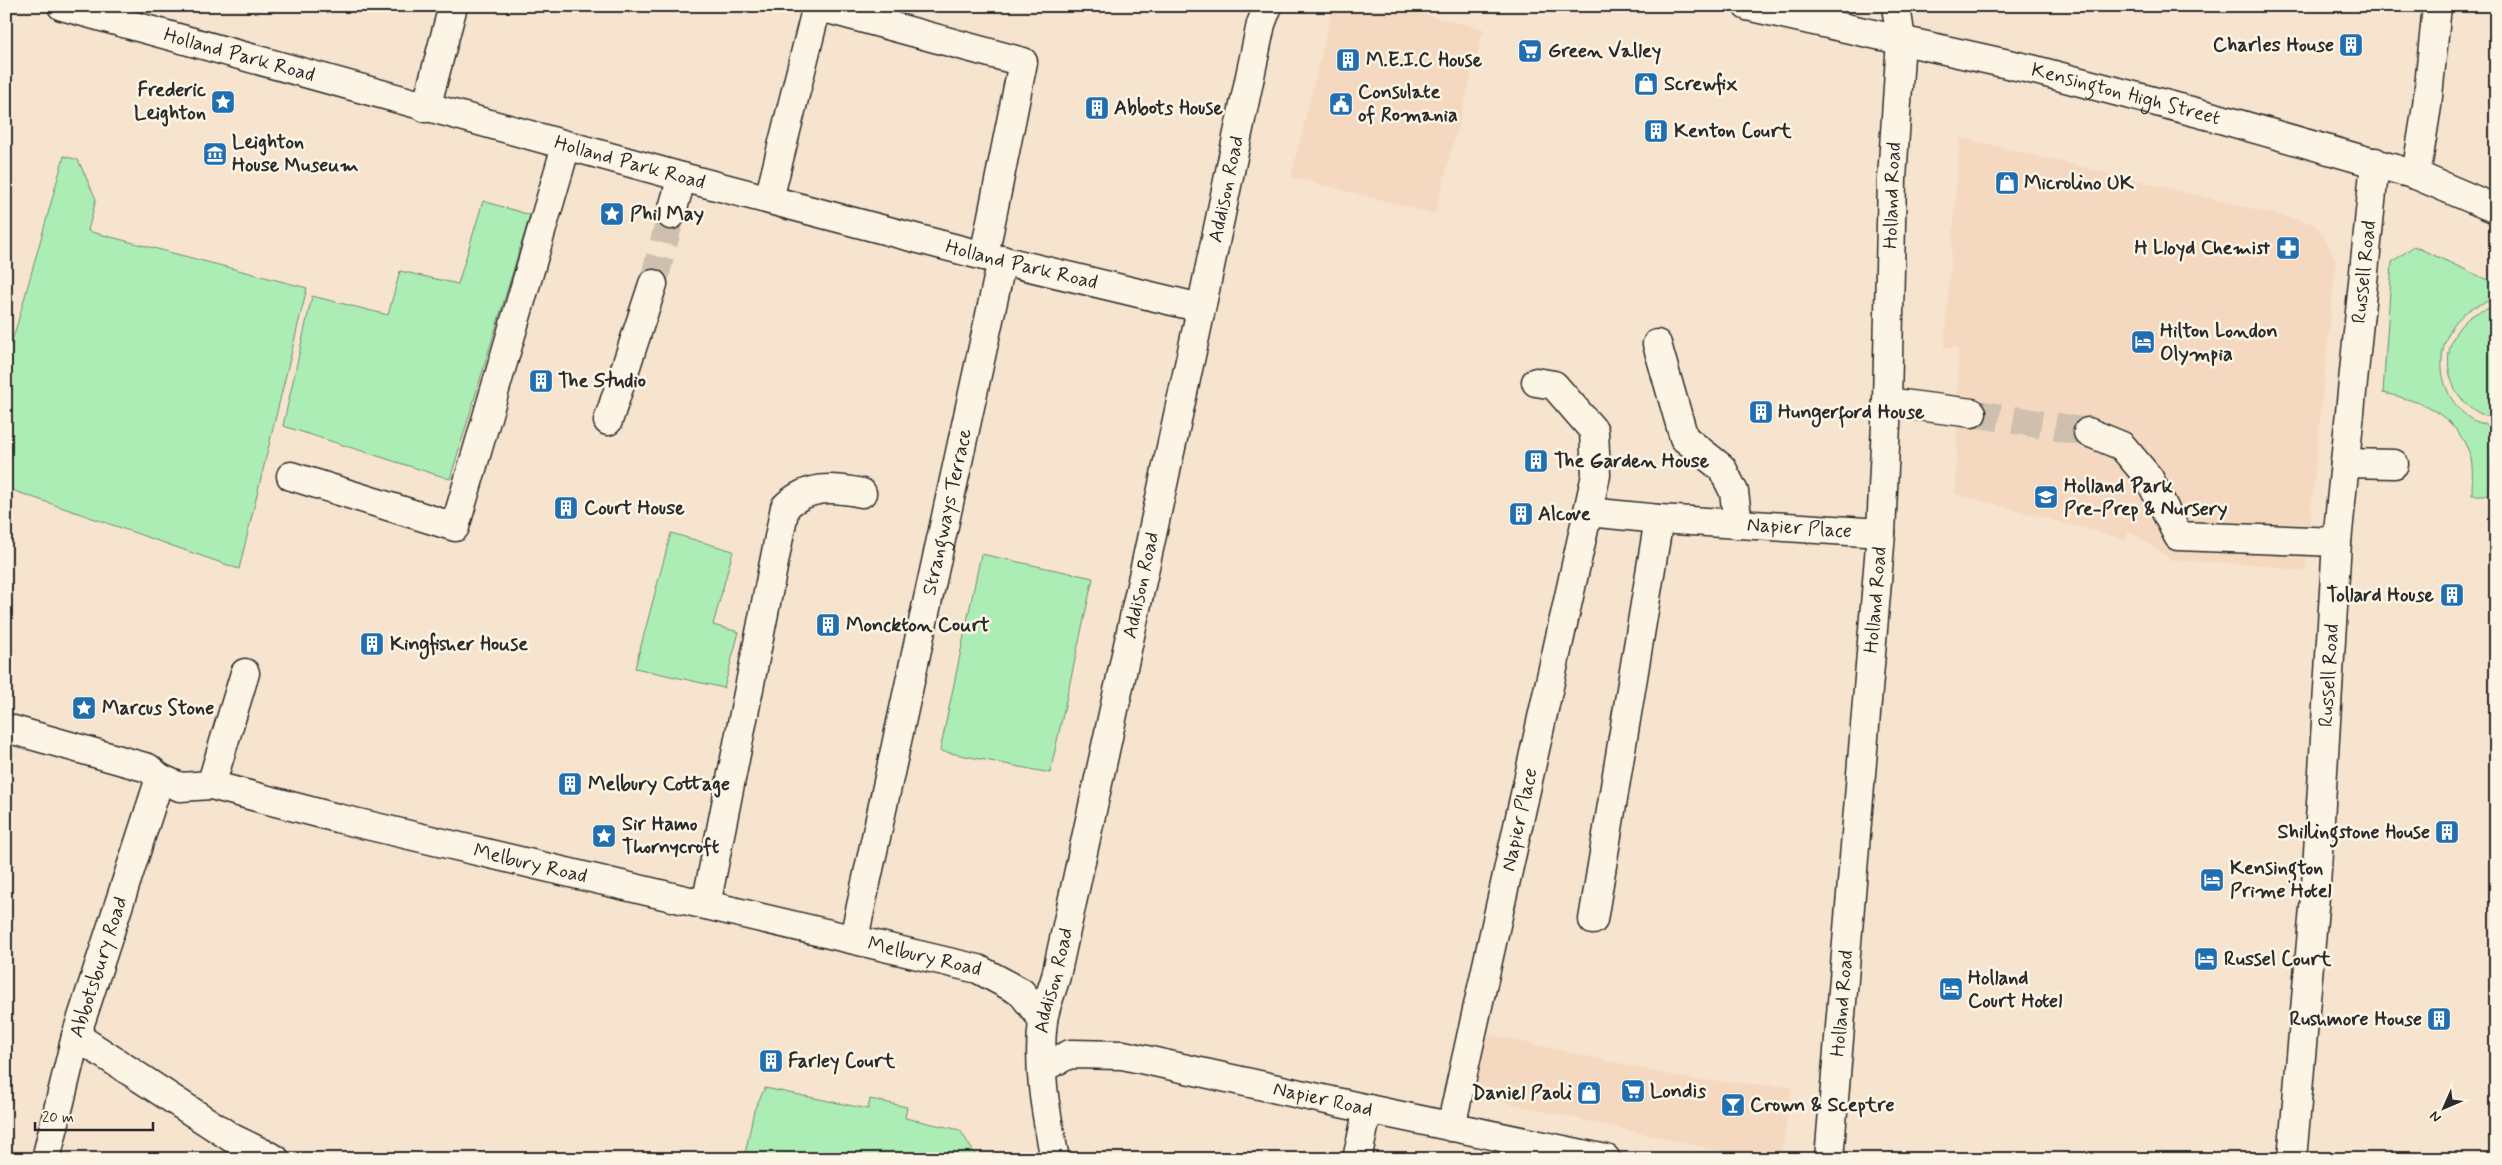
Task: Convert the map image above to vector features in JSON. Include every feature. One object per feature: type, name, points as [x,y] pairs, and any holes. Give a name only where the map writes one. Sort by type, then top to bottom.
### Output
[{"type":"main road","points":[[426,108],[454,6]]},
{"type":"main road","points":[[769,200],[817,6]]},
{"type":"main road","name":"Strangways Terrace","points":[[817,6],[1023,62],[993,258],[854,938]]},
{"type":"main road","name":"Kensington High Street","points":[[1747,6],[2035,70],[2375,162],[2416,175],[2496,209]]},
{"type":"main road","name":"Holland Road","points":[[1829,1159],[1881,533],[1887,402],[1892,179],[1901,40],[1896,6]]},
{"type":"main road","points":[[2416,175],[2427,106],[2437,6]]},
{"type":"main road","name":"Addison Road","points":[[1055,1159],[1046,1113],[1042,1068],[1043,1020],[1056,976],[1265,8]]},
{"type":"main road","name":"Holland Park Road","points":[[80,9],[426,108],[682,177],[993,258],[1201,308]]},
{"type":"main road","points":[[291,476],[455,527],[566,146]]},
{"type":"main road","name":"Russell Road","points":[[2292,1159],[2316,885],[2337,542],[2375,162]]},
{"type":"main road","points":[[671,215],[682,177]]},
{"type":"main road","points":[[608,421],[653,284]]},
{"type":"main road","points":[[1658,344],[1684,438],[1722,468],[1734,492],[1738,524]]},
{"type":"main road","name":"Napier Place","points":[[1451,1127],[1596,475],[1594,431],[1554,385],[1536,382]]},
{"type":"main road","points":[[1887,402],[1972,412]]},
{"type":"main road","points":[[2088,432],[2122,446],[2149,478],[2178,536],[2337,542]]},
{"type":"main road","points":[[2345,463],[2394,464]]},
{"type":"main road","points":[[706,905],[784,506],[796,496],[816,490],[834,488],[862,493]]},
{"type":"main road","name":"Napier Place","points":[[1588,512],[1659,519],[1881,533]]},
{"type":"main road","points":[[1593,920],[1659,519]]},
{"type":"main road","points":[[212,785],[245,673]]},
{"type":"main road","name":"Melbury Road","points":[[6,728],[148,768],[160,778],[180,787],[212,785],[337,818],[854,938],[978,969],[1021,992],[1043,1020]]},
{"type":"main road","name":"Abbotsbury Road","points":[[46,1159],[76,1036],[160,778]]},
{"type":"main road","points":[[76,1036],[232,1138],[275,1159]]},
{"type":"main road","name":"Napier Road","points":[[1042,1068],[1070,1054],[1123,1055],[1606,1159]]},
{"type":"main road","points":[[1357,1159],[1368,1109]]},
{"type":"shaded area","points":[[1333,6],[1390,6],[1484,29],[1435,214],[1291,177]]},
{"type":"shaded area","name":"Hilton London Olympia","points":[[1960,137],[2315,224],[2326,239],[2336,262],[2305,572],[2262,565],[2172,560],[2129,531],[2126,540],[1956,494],[1958,348],[1944,348]]},
{"type":"shaded area","points":[[1484,1033],[1689,1079],[1792,1087],[1781,1159],[1755,1159],[1472,1095]]},
{"type":"green space","points":[[64,156],[78,160],[96,199],[88,231],[307,288],[239,569],[6,488],[6,355],[15,332]]},
{"type":"green space","points":[[483,201],[530,215],[450,479],[283,426],[312,296],[388,315],[400,271],[458,284]]},
{"type":"green space","points":[[2414,246],[2496,284],[2496,300],[2476,306],[2461,317],[2450,332],[2443,349],[2442,367],[2446,386],[2454,403],[2470,419],[2493,426],[2489,495],[2472,495],[2471,457],[2454,427],[2445,418],[2423,405],[2383,393],[2392,262]]},
{"type":"green space","points":[[2496,307],[2496,419],[2475,411],[2460,397],[2451,380],[2448,362],[2451,343],[2460,326],[2475,314]]},
{"type":"green space","points":[[671,533],[733,551],[713,625],[739,632],[724,688],[635,668]]},
{"type":"green space","points":[[981,554],[1093,578],[1050,773],[940,751]]},
{"type":"green space","points":[[765,1088],[868,1109],[870,1099],[907,1107],[905,1118],[960,1130],[978,1159],[744,1159],[754,1110]]},
{"type":"tunnel","points":[[653,284],[671,215]]},
{"type":"tunnel","points":[[1972,413],[2088,432]]},
{"type":"place","name":"Charles House","points":[[2351,45]]},
{"type":"place","name":"Green Valley","points":[[1530,51]]},
{"type":"place","name":"M.E.I.C House","points":[[1348,60]]},
{"type":"place","name":"Screwfix","points":[[1646,84]]},
{"type":"place","name":"Frederic Leighton","points":[[223,102]]},
{"type":"place","name":"Consulate of Romania","points":[[1341,104]]},
{"type":"place","name":"Abbots House","points":[[1097,108]]},
{"type":"place","name":"Kenton Court","points":[[1656,131]]},
{"type":"place","name":"Leighton House Museum","points":[[215,154]]},
{"type":"place","name":"Microlino UK","points":[[2007,183]]},
{"type":"place","name":"Phil May","points":[[612,214]]},
{"type":"place","name":"H Lloyd Chemist","points":[[2288,248]]},
{"type":"place","name":"Hilton London Olympia","points":[[2143,342]]},
{"type":"place","name":"The Studio","points":[[541,381]]},
{"type":"place","name":"Hungerford House","points":[[1761,412]]},
{"type":"place","name":"The Garden House","points":[[1536,461]]},
{"type":"place","name":"Holland Park Pre-Prep & Nursery","points":[[2046,497]]},
{"type":"place","name":"Court House","points":[[566,508]]},
{"type":"place","name":"Alcove","points":[[1521,514]]},
{"type":"place","name":"Tollard House","points":[[2452,595]]},
{"type":"place","name":"Monckton Court","points":[[828,625]]},
{"type":"place","name":"Kingfisher House","points":[[372,644]]},
{"type":"place","name":"Marcus Stone","points":[[84,708]]},
{"type":"place","name":"Melbury Cottage","points":[[570,784]]},
{"type":"place","name":"Shillingstone House","points":[[2447,832]]},
{"type":"place","name":"Sir Hamo Thornycroft","points":[[604,836]]},
{"type":"place","name":"Kensington Prime Hotel","points":[[2212,880]]},
{"type":"place","name":"Russel Court","points":[[2206,959]]},
{"type":"place","name":"Holland Court Hotel","points":[[1951,989]]},
{"type":"place","name":"Rushmore House","points":[[2439,1019]]},
{"type":"place","name":"Farley Court","points":[[771,1061]]},
{"type":"place","name":"Londis","points":[[1633,1091]]},
{"type":"place","name":"Daniel Paoli","points":[[1589,1093]]},
{"type":"place","name":"Crown & Sceptre","points":[[1733,1105]]}]
